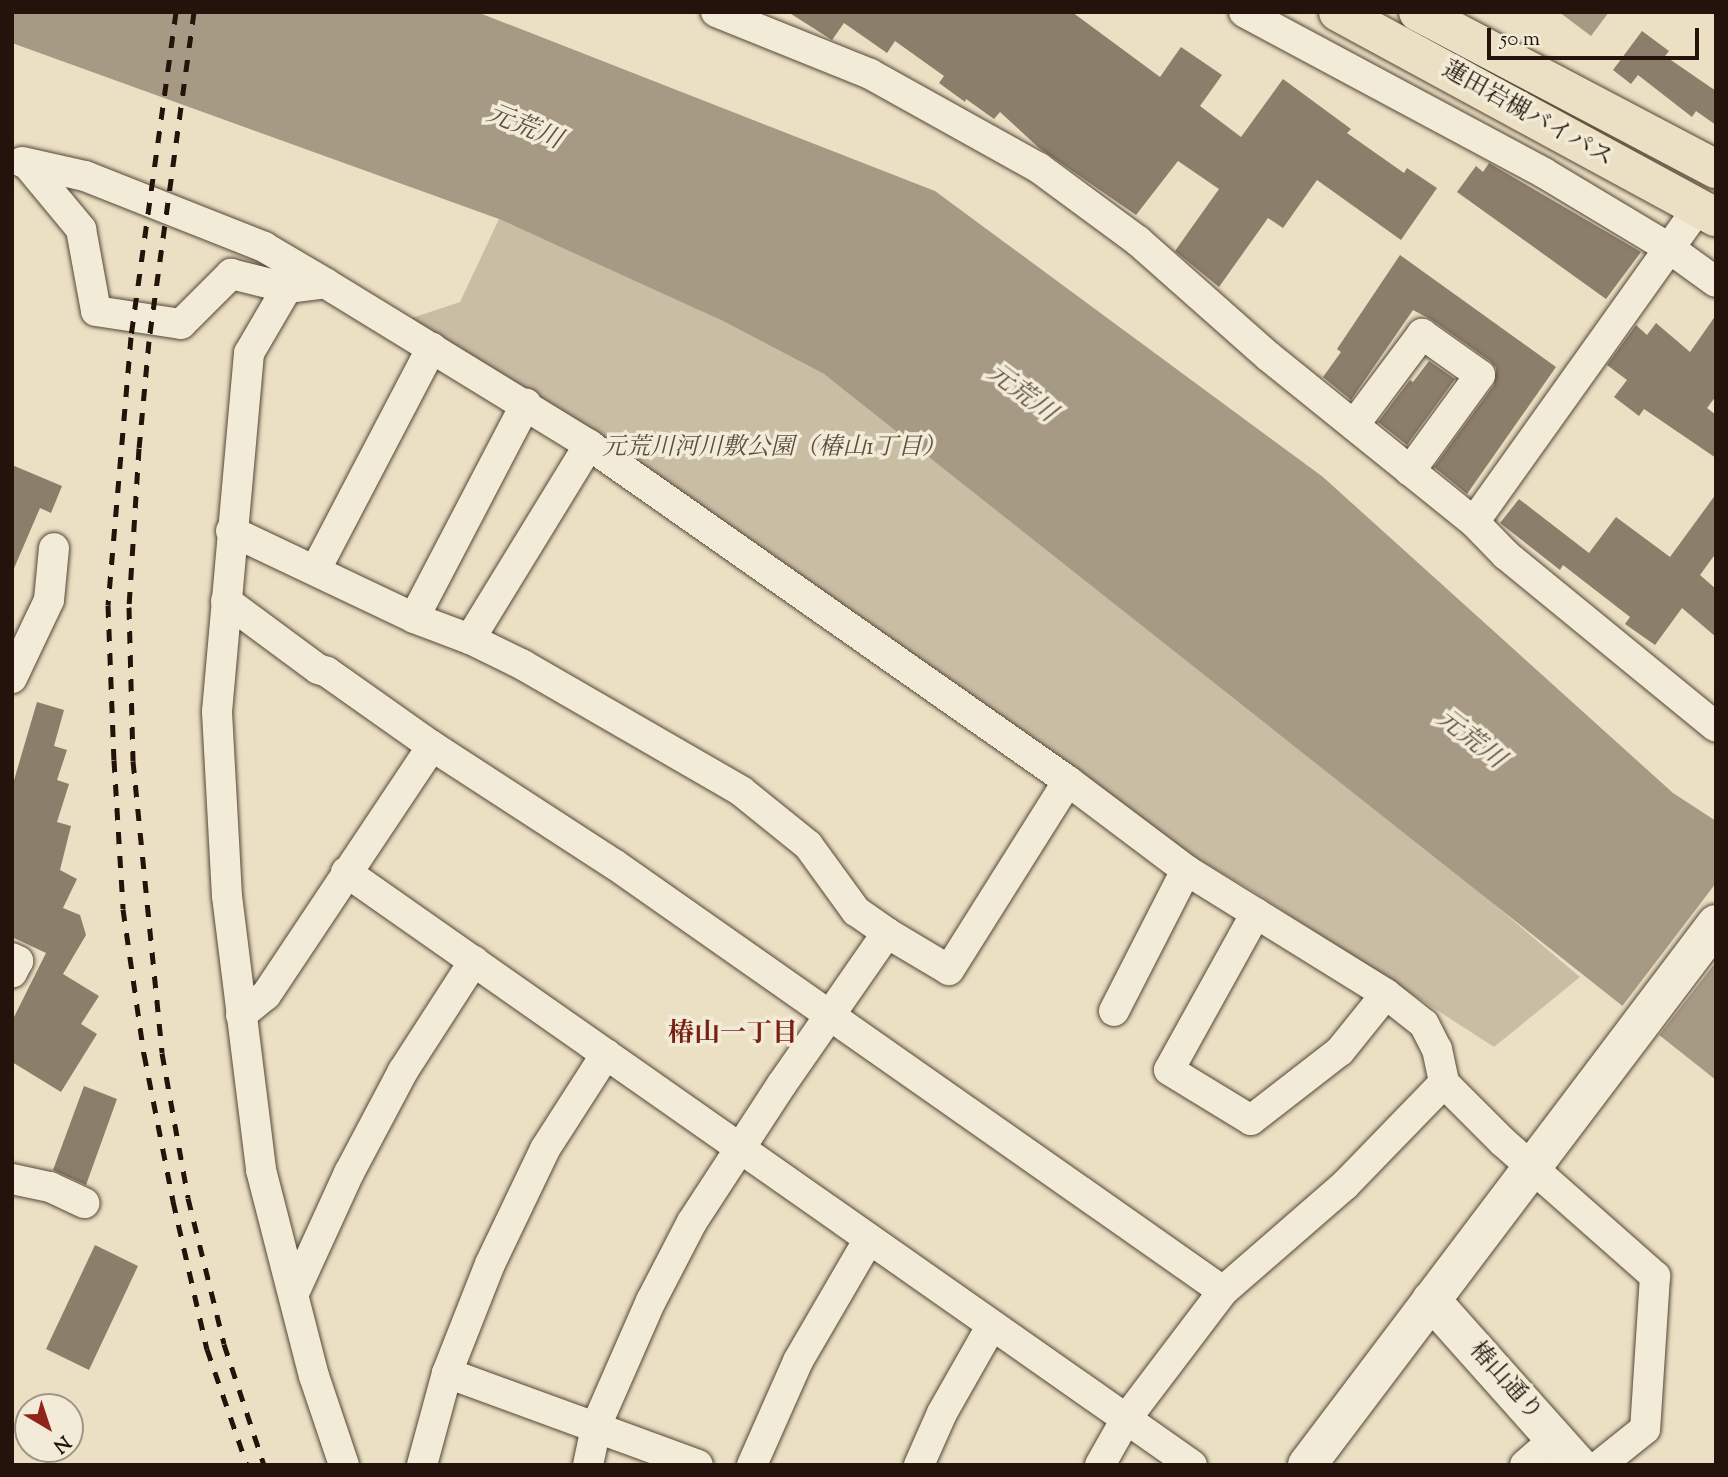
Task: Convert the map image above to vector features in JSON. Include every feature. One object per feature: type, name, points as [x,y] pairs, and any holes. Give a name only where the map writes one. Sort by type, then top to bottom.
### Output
[{"type":"highway","name":"蓮田岩槻バイパス","points":[[1338,12],[1707,213]]},
{"type":"highway","name":"蓮田岩槻バイパス","points":[[1418,12],[1716,169]]},
{"type":"street","points":[[716,12],[756,18],[870,74],[1039,168],[1138,241],[1268,356],[1474,522],[1506,555],[1716,727]]},
{"type":"street","points":[[1244,12],[1544,173],[1669,248],[1716,282]]},
{"type":"street","points":[[19,161],[85,176],[264,247],[526,404],[589,445],[1068,781],[1186,870],[1386,994],[1424,1024],[1437,1049],[1444,1083],[1531,1167],[1656,1276],[1645,1429],[1600,1465]]},
{"type":"street","points":[[19,161],[81,229],[96,311],[181,324],[231,274],[287,288],[325,283]]},
{"type":"street","points":[[1474,522],[1669,248],[1707,213]]},
{"type":"street","points":[[287,288],[249,354],[231,531],[217,712],[227,896],[261,1170],[314,1376],[344,1465]]},
{"type":"street","points":[[1354,425],[1422,334],[1480,375],[1410,471]]},
{"type":"street","points":[[316,569],[432,347]]},
{"type":"street","points":[[414,618],[526,404]]},
{"type":"street","points":[[470,639],[589,445]]},
{"type":"street","points":[[231,531],[316,569],[414,618],[470,639],[523,664],[741,791],[808,845],[856,911],[949,970],[1068,781]]},
{"type":"street","points":[[12,678],[49,600],[54,548]]},
{"type":"street","points":[[226,601],[318,669],[327,671],[432,746],[614,864],[1223,1291]]},
{"type":"street","points":[[241,1015],[266,995],[432,746]]},
{"type":"street","points":[[1114,1011],[1186,870]]},
{"type":"street","points":[[346,872],[1192,1465]]},
{"type":"street","points":[[1256,913],[1168,1070],[1251,1120],[1340,1051],[1386,994]]},
{"type":"street","points":[[1307,1465],[1716,924]]},
{"type":"street","points":[[588,1465],[596,1426],[651,1301],[692,1222],[887,933]]},
{"type":"street","points":[[12,958],[18,961],[12,973]]},
{"type":"street","points":[[293,1293],[349,1173],[404,1071],[474,961]]},
{"type":"street","points":[[422,1465],[447,1373],[490,1264],[545,1149],[606,1054]]},
{"type":"street","points":[[1100,1465],[1126,1419],[1223,1291],[1345,1185],[1444,1083]]},
{"type":"street","points":[[12,1178],[50,1186],[84,1203]]},
{"type":"street","points":[[752,1465],[798,1361],[869,1239]]},
{"type":"street","name":"椿山通り","points":[[1431,1300],[1567,1452]]},
{"type":"street","points":[[919,1465],[942,1413],[992,1325]]},
{"type":"street","points":[[447,1373],[698,1465]]},
{"type":"street","points":[[1525,1465],[1567,1452]]},
{"type":"green space","name":"元荒川河川敷公園（椿山1丁目）","points":[[499,219],[704,311],[824,374],[1174,643],[1386,813],[1580,977],[1494,1047],[1248,888],[1164,839],[409,319],[460,302]]},
{"type":"water","name":"元荒川","points":[[12,12],[477,12],[935,191],[1323,477],[1673,793],[1716,821],[1716,1080],[824,374],[721,320],[499,219],[12,43]]},
{"type":"water","points":[[1559,12],[1609,12],[1591,36]]},
{"type":"pier","points":[[1716,883],[1716,962],[1657,1038],[1620,1009]]},
{"type":"building","points":[[788,12],[1072,12],[1160,77],[1181,47],[1222,75],[1200,106],[1241,137],[1283,79],[1351,129],[1347,133],[1404,173],[1407,168],[1437,188],[1401,240],[1317,180],[1283,228],[1268,218],[1219,287],[1175,251],[1219,189],[1178,161],[1136,215],[1039,148],[1000,112],[994,119],[966,99],[965,102],[939,83],[944,76],[895,41],[887,53],[844,23],[832,40]]},
{"type":"building","points":[[1642,31],[1669,51],[1665,56],[1716,91],[1716,125],[1696,111],[1692,117],[1638,75],[1631,84],[1613,70]]},
{"type":"building","points":[[1489,163],[1641,252],[1606,299],[1457,192],[1476,166],[1483,172]]},
{"type":"building","points":[[1400,255],[1556,367],[1467,494],[1434,467],[1494,385],[1496,368],[1490,361],[1432,320],[1413,310],[1351,400],[1323,377],[1341,352],[1337,349]]},
{"type":"building","points":[[1716,315],[1716,396],[1707,408],[1716,415],[1716,458],[1644,409],[1639,416],[1614,397],[1627,380],[1607,365],[1636,325],[1647,335],[1656,323],[1690,352]]},
{"type":"building","points":[[1429,361],[1455,379],[1407,445],[1378,422],[1410,380],[1413,382]]},
{"type":"building","points":[[12,465],[62,486],[51,513],[40,508],[12,573]]},
{"type":"building","points":[[1716,494],[1716,553],[1700,575],[1716,589],[1716,637],[1682,608],[1655,645],[1625,624],[1630,617],[1563,565],[1560,570],[1500,523],[1519,499],[1589,553],[1616,517],[1670,557]]},
{"type":"building","points":[[37,702],[64,710],[54,746],[67,750],[57,780],[69,784],[57,822],[71,826],[60,870],[77,879],[63,908],[80,915],[86,935],[63,974],[99,996],[81,1024],[97,1034],[61,1092],[12,1062],[12,1021],[46,953],[12,937],[12,787]]},
{"type":"building","points":[[84,1086],[117,1099],[86,1185],[53,1170]]},
{"type":"building","points":[[95,1245],[138,1266],[89,1370],[46,1349]]},
{"type":"railway","points":[[176,12],[131,337],[108,605],[114,760],[123,909],[144,1054],[173,1201],[207,1349],[247,1465]]},
{"type":"railway","points":[[194,12],[149,341],[139,448],[129,607],[133,761],[162,1053],[188,1198],[224,1344],[264,1465]]},
{"type":"district","name":"椿山一丁目","points":[[733,1035]]}]
